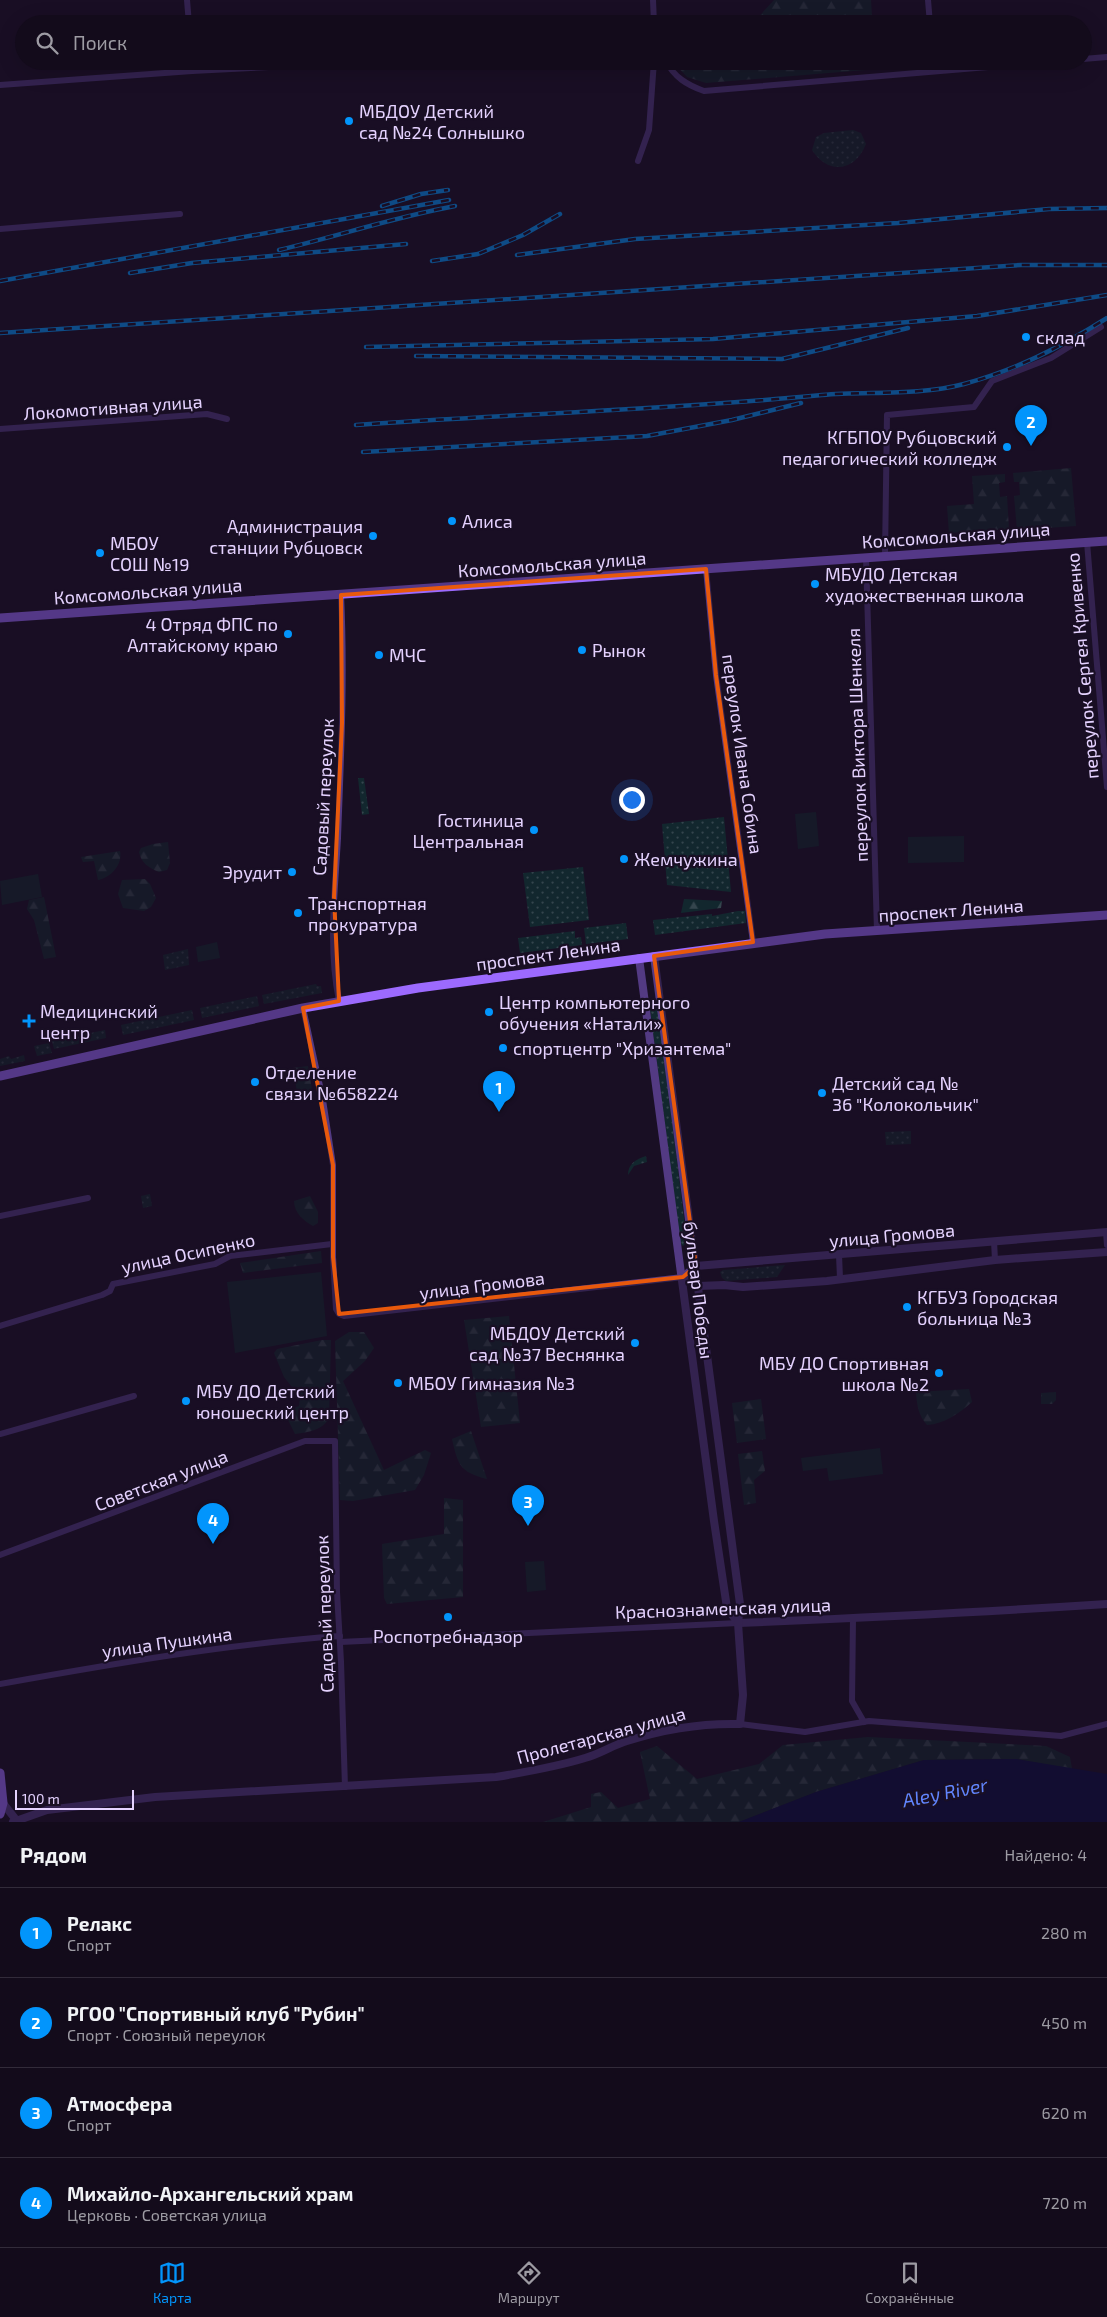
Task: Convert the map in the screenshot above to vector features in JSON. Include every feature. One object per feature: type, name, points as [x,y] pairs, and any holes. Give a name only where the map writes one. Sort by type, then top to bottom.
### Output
[{"type":"main road","name":"Комсомольская улица","points":[[0,618],[1107,541]]},
{"type":"main road","name":"проспект Ленина","points":[[0,1076],[304,1008],[428,986],[825,934],[1107,915]]},
{"type":"main road","points":[[0,1773],[2,1802],[0,1814]]},
{"type":"street","points":[[187,0],[188,15]]},
{"type":"street","points":[[653,0],[654,15]]},
{"type":"street","points":[[928,0],[929,15]]},
{"type":"street","points":[[1092,59],[1107,58]]},
{"type":"street","points":[[0,85],[211,70]]},
{"type":"street","points":[[638,161],[649,130],[653,70]]},
{"type":"street","points":[[671,70],[692,87],[704,90],[946,70]]},
{"type":"street","points":[[0,229],[180,214]]},
{"type":"street","points":[[885,556],[887,415],[974,408],[992,381],[1051,358],[1101,327]]},
{"type":"street","name":"Локомотивная улица","points":[[0,430],[207,414],[227,420]]},
{"type":"street","name":"переулок Сергея Кривенко","points":[[1087,542],[1107,787]]},
{"type":"street","name":"переулок Виктора Шенкеля","points":[[866,558],[877,931]]},
{"type":"street","name":"переулок Ивана Собина","points":[[706,569],[716,675],[753,942]]},
{"type":"street","name":"Садовый переулок","points":[[339,1001],[334,966],[334,896],[343,704],[341,594]]},
{"type":"street","name":"бульвар Победы","points":[[654,956],[741,1609],[738,1623],[742,1695],[740,1724]]},
{"type":"street","name":"бульвар Победы","points":[[639,958],[714,1521],[727,1608],[738,1623]]},
{"type":"street","points":[[304,1008],[324,1100],[333,1165],[332,1244]]},
{"type":"street","points":[[0,1216],[88,1198]]},
{"type":"street","points":[[1107,1232],[1107,1245]]},
{"type":"street","name":"улица Громова","points":[[696,1266],[1107,1232]]},
{"type":"street","points":[[994,1241],[995,1260]]},
{"type":"street","name":"улица Громова","points":[[332,1244],[336,1309],[339,1314],[344,1316],[683,1277]]},
{"type":"street","name":"улица Осипенко","points":[[0,1326],[102,1295],[110,1290],[113,1284],[215,1264],[230,1256],[332,1244]]},
{"type":"street","name":"улица Громова","points":[[699,1286],[724,1285],[743,1287],[995,1260],[1107,1252]]},
{"type":"street","points":[[839,1255],[840,1278]]},
{"type":"street","points":[[696,1266],[683,1277],[699,1286]]},
{"type":"street","points":[[0,1434],[134,1396]]},
{"type":"street","name":"Советская улица","points":[[0,1555],[306,1441],[335,1441]]},
{"type":"street","name":"Садовый переулок","points":[[335,1441],[337,1592],[345,1787]]},
{"type":"street","points":[[705,1455],[720,1453]]},
{"type":"street","points":[[714,1521],[730,1520]]},
{"type":"street","name":"Краснознаменская улица","points":[[340,1639],[916,1614],[947,1615],[1107,1604]]},
{"type":"street","points":[[853,1618],[852,1701],[864,1722]]},
{"type":"street","name":"улица Пушкина","points":[[0,1684],[108,1665],[291,1640],[340,1639]]},
{"type":"street","name":"Пролетарская улица","points":[[15,1821],[47,1810],[97,1803],[212,1793],[345,1787],[496,1776],[544,1770],[588,1757],[627,1741],[676,1728],[717,1724],[740,1724],[805,1732],[864,1722],[1061,1736],[1107,1724]]},
{"type":"street","points":[[2,1802],[15,1821]]},
{"type":"highlighted area","points":[[706,569],[716,675],[753,942],[654,956],[696,1266],[683,1277],[339,1314],[333,1257],[333,1165],[303,1008],[339,1001],[334,897],[342,723],[341,595]]},
{"type":"green space","points":[[774,0],[871,0],[872,15],[760,15]]},
{"type":"green space","points":[[680,70],[865,70],[706,83],[687,77]]},
{"type":"green space","points":[[853,130],[861,133],[866,144],[855,160],[848,165],[841,167],[826,164],[812,150],[816,137],[824,133]]},
{"type":"green space","points":[[1071,468],[1076,526],[1017,530],[1014,496],[1020,495],[1019,482],[1014,482],[1013,473]]},
{"type":"green space","points":[[1005,474],[1005,482],[999,483],[1000,497],[1007,496],[1009,529],[949,533],[947,506],[974,504],[972,476]]},
{"type":"green space","points":[[358,778],[364,778],[369,814],[362,815]]},
{"type":"green space","points":[[816,812],[819,846],[798,849],[795,814]]},
{"type":"green space","points":[[724,817],[731,892],[667,885],[662,824]]},
{"type":"green space","points":[[964,836],[964,862],[908,863],[908,837]]},
{"type":"green space","points":[[168,842],[170,863],[167,870],[159,872],[149,867],[140,856],[141,848]]},
{"type":"green space","points":[[120,851],[120,861],[115,870],[107,877],[98,880],[94,861],[83,862],[81,857]]},
{"type":"green space","points":[[583,867],[589,920],[530,927],[523,873]]},
{"type":"green space","points":[[38,874],[42,897],[2,905],[0,881]]},
{"type":"green space","points":[[145,879],[150,884],[156,898],[151,907],[144,911],[123,908],[118,894],[122,880]]},
{"type":"green space","points":[[44,897],[56,957],[44,959],[34,920],[27,909],[29,900]]},
{"type":"green space","points":[[684,899],[722,901],[721,908],[681,913]]},
{"type":"green space","points":[[745,911],[746,923],[655,935],[653,920],[712,914],[712,916]]},
{"type":"green space","points":[[626,923],[628,939],[586,944],[584,928]]},
{"type":"green space","points":[[575,931],[575,938],[581,937],[582,945],[520,953],[518,938]]},
{"type":"green space","points":[[217,942],[220,958],[198,962],[196,947]]},
{"type":"green space","points":[[188,949],[189,965],[165,970],[163,955]]},
{"type":"green space","points":[[316,984],[321,986],[322,993],[264,1004],[262,995]]},
{"type":"green space","points":[[257,996],[259,1006],[202,1018],[200,1008]]},
{"type":"green space","points":[[658,1008],[687,1242],[683,1246],[680,1243],[650,1009]]},
{"type":"green space","points":[[192,1010],[194,1020],[123,1035],[121,1025]]},
{"type":"green space","points":[[105,1030],[106,1038],[54,1049],[52,1041]]},
{"type":"green space","points":[[49,1043],[52,1053],[37,1056],[34,1046]]},
{"type":"green space","points":[[24,1055],[25,1061],[0,1066],[0,1059],[9,1056],[11,1059]]},
{"type":"green space","points":[[308,1066],[313,1096],[298,1098],[293,1068]]},
{"type":"green space","points":[[911,1131],[911,1144],[886,1145],[885,1132]]},
{"type":"green space","points":[[646,1156],[647,1162],[634,1166],[628,1175],[629,1168],[633,1163]]},
{"type":"green space","points":[[150,1194],[152,1206],[143,1208],[141,1196]]},
{"type":"green space","points":[[310,1196],[318,1212],[318,1223],[313,1226],[303,1219],[294,1205],[294,1201]]},
{"type":"green space","points":[[321,1251],[322,1263],[243,1273],[240,1263]]},
{"type":"green space","points":[[785,1265],[777,1277],[726,1281],[722,1278],[720,1272],[723,1270]]},
{"type":"green space","points":[[321,1272],[327,1336],[235,1353],[227,1282]]},
{"type":"green space","points":[[509,1316],[520,1423],[481,1427],[464,1320]]},
{"type":"green space","points":[[349,1332],[364,1332],[374,1348],[365,1361],[343,1381],[384,1470],[425,1450],[431,1453],[424,1475],[415,1490],[353,1501],[340,1500],[335,1341]]},
{"type":"green space","points":[[331,1340],[329,1419],[326,1423],[310,1432],[295,1434],[284,1412],[299,1406],[300,1397],[284,1377],[274,1353],[277,1349]]},
{"type":"green space","points":[[969,1389],[972,1402],[940,1423],[927,1425],[919,1410],[916,1392]]},
{"type":"green space","points":[[1056,1392],[1056,1400],[1052,1404],[1041,1404],[1041,1393]]},
{"type":"green space","points":[[761,1399],[766,1439],[737,1443],[732,1403]]},
{"type":"green space","points":[[471,1431],[487,1479],[465,1470],[456,1455],[452,1439]]},
{"type":"green space","points":[[880,1448],[883,1474],[829,1481],[827,1468],[803,1471],[801,1458]]},
{"type":"green space","points":[[762,1451],[765,1471],[754,1480],[756,1503],[744,1505],[738,1454]]},
{"type":"green space","points":[[444,1498],[463,1500],[463,1597],[387,1604],[384,1598],[382,1544],[444,1534]]},
{"type":"green space","points":[[544,1561],[546,1590],[527,1592],[525,1562]]},
{"type":"green space","points":[[868,1737],[1046,1746],[1070,1757],[1072,1769],[1016,1759],[924,1760],[816,1792],[739,1822],[543,1822],[591,1807],[591,1794],[601,1792],[618,1808],[650,1799],[640,1752],[657,1746],[697,1779],[759,1764],[783,1745]]},
{"type":"water","name":"Aley River","points":[[1016,1759],[1107,1774],[1107,1822],[739,1822],[816,1792],[924,1760]]},
{"type":"railway","points":[[382,206],[421,194],[448,190]]},
{"type":"railway","points":[[0,281],[449,200]]},
{"type":"railway","points":[[279,250],[455,206]]},
{"type":"railway","points":[[517,255],[635,239],[898,223],[1049,209],[1107,208]]},
{"type":"railway","points":[[432,261],[478,254],[523,235],[560,214]]},
{"type":"railway","points":[[130,273],[192,263],[406,244]]},
{"type":"railway","points":[[0,333],[1021,265],[1107,265]]},
{"type":"railway","points":[[366,347],[713,339],[977,316],[1107,295]]},
{"type":"railway","points":[[356,425],[839,394],[911,392],[947,388],[1020,365],[1073,339],[1107,318]]},
{"type":"railway","points":[[416,356],[782,359],[908,328]]},
{"type":"railway","points":[[363,452],[647,436],[732,420],[801,403]]},
{"type":"place","name":"МБДОУ Детский сад №24 Солнышко","points":[[349,121]]},
{"type":"place","name":"склад","points":[[1026,337]]},
{"type":"place","name":"РГОО \"Спортивный клуб \"Рубин\"","points":[[1031,446]]},
{"type":"place","name":"КГБПОУ Рубцовский педагогический колледж","points":[[1007,447]]},
{"type":"place","name":"Алиса","points":[[452,521]]},
{"type":"place","name":"Администрация станции Рубцовск","points":[[373,536]]},
{"type":"place","name":"МБОУ СОШ №19","points":[[100,553]]},
{"type":"place","name":"МБУДО Детская художественная школа","points":[[815,584]]},
{"type":"place","name":"4 Отряд ФПС по Алтайскому краю","points":[[288,634]]},
{"type":"place","name":"Рынок","points":[[582,650]]},
{"type":"place","name":"МЧС","points":[[379,655]]},
{"type":"place","name":"Гостиница Центральная","points":[[534,830]]},
{"type":"place","name":"Жемчужина","points":[[624,859]]},
{"type":"place","name":"Эрудит","points":[[292,872]]},
{"type":"place","name":"Транспортная прокуратура","points":[[298,913]]},
{"type":"place","name":"Центр компьютерного обучения «Натали»","points":[[489,1012]]},
{"type":"place","name":"Медицинский центр","points":[[29,1021]]},
{"type":"place","name":"спортцентр \"Хризантема\"","points":[[503,1048]]},
{"type":"place","name":"Отделение связи №658224","points":[[255,1082]]},
{"type":"place","name":"Детский сад № 36 \"Колокольчик\"","points":[[822,1093]]},
{"type":"place","name":"Релакс","points":[[499,1112]]},
{"type":"place","name":"КГБУЗ Городская больница №3","points":[[907,1307]]},
{"type":"place","name":"МБДОУ Детский сад №37 Веснянка","points":[[635,1343]]},
{"type":"place","name":"МБУ ДО Спортивная школа №2","points":[[939,1373]]},
{"type":"place","name":"МБОУ Гимназия №3","points":[[398,1383]]},
{"type":"place","name":"МБУ ДО Детский юношеский центр","points":[[186,1401]]},
{"type":"place","name":"Атмосфера","points":[[528,1526]]},
{"type":"place","name":"Михайло-Архангельский храм","points":[[213,1544]]},
{"type":"place","name":"Роспотребнадзор","points":[[448,1617]]}]
